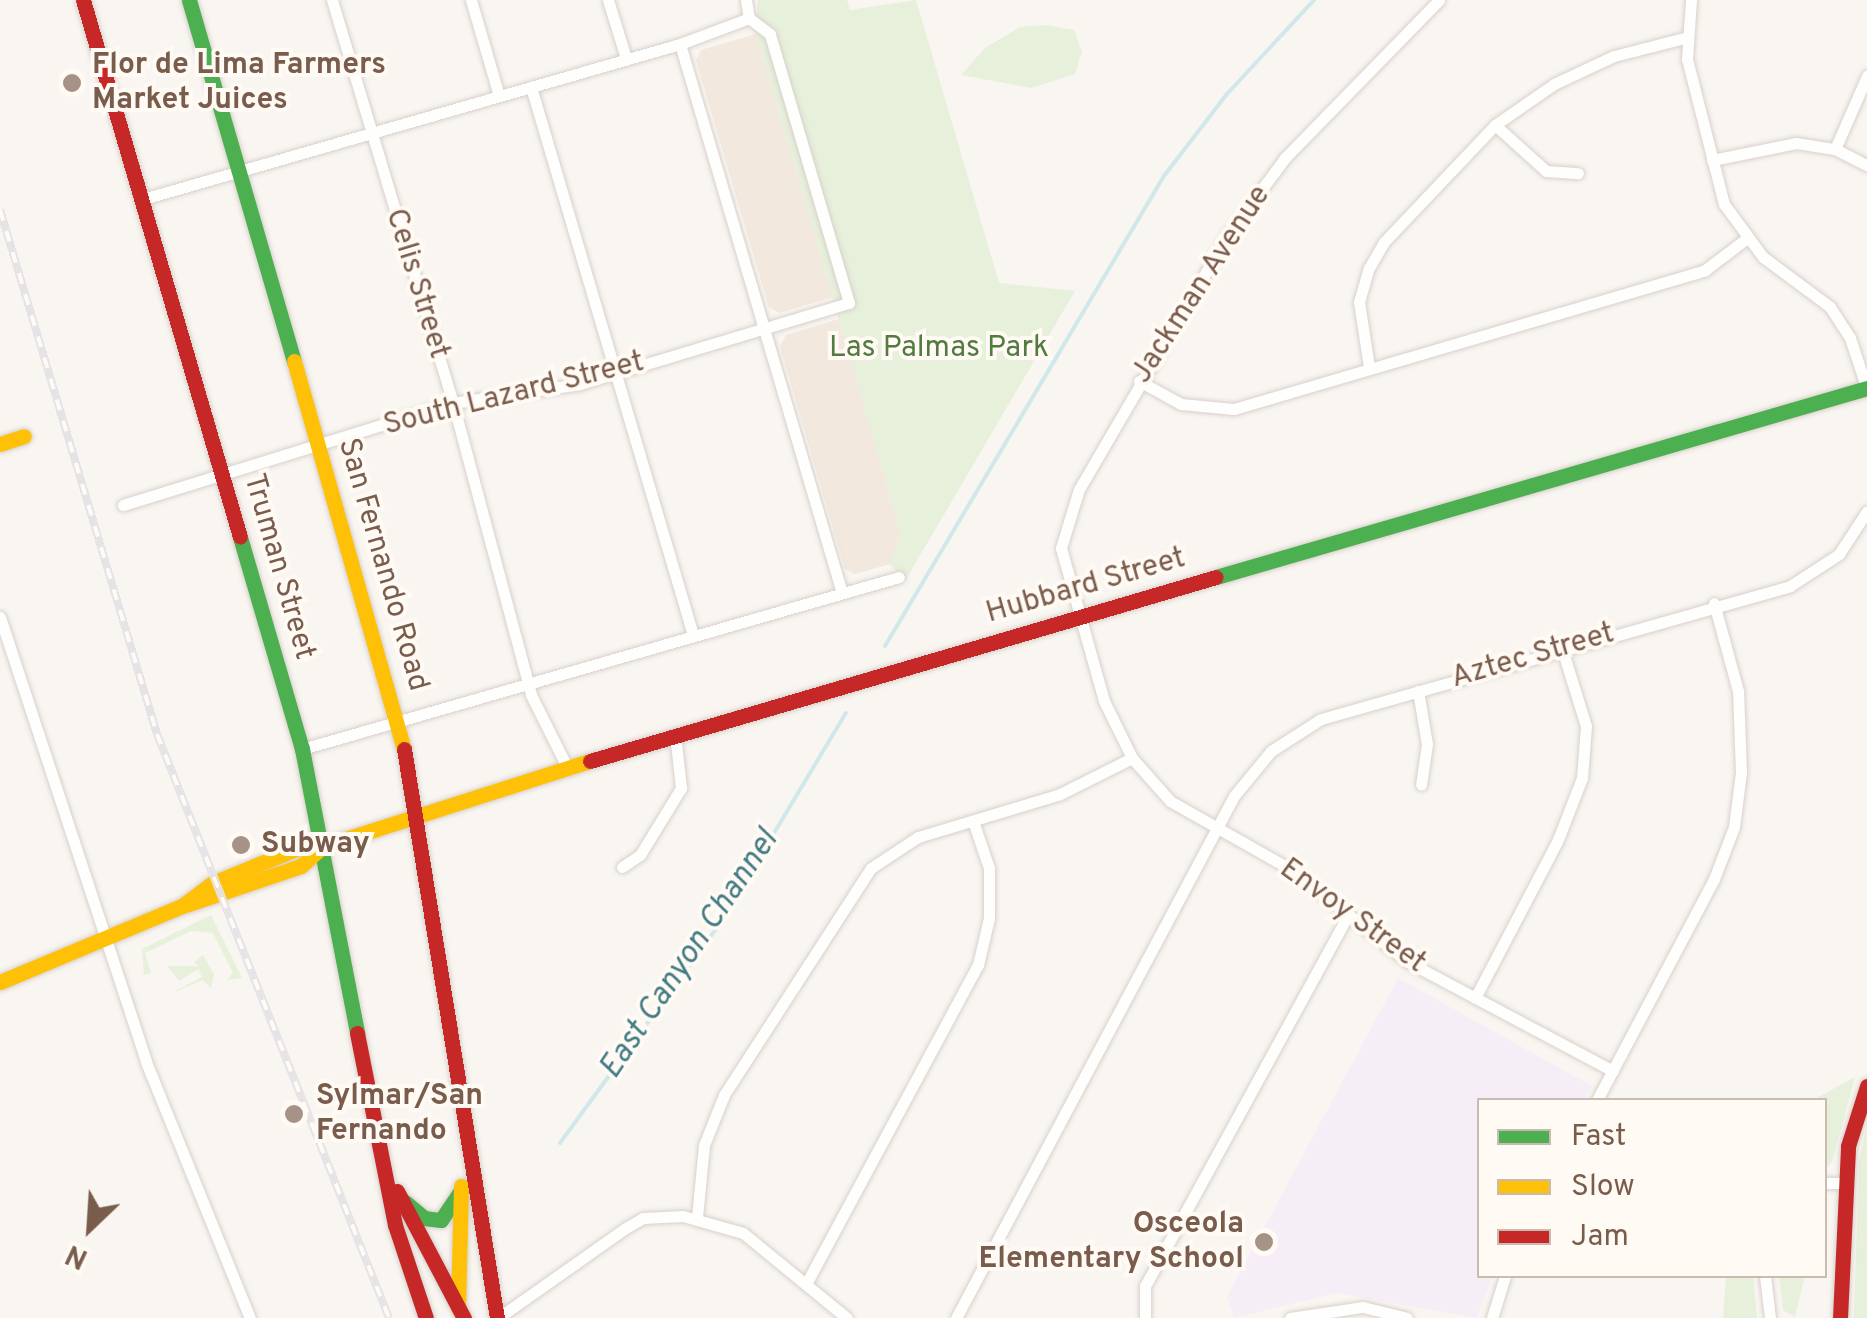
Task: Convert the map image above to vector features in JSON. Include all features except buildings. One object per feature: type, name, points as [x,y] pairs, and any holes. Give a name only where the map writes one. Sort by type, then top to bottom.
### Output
[{"type":"main road","name":"Truman Street","points":[[83,0],[302,749],[395,1226],[426,1318]]},
{"type":"main road","name":"San Fernando Road","points":[[189,0],[399,721],[466,1158],[480,1198],[497,1318]]},
{"type":"main road","name":"Hubbard Street","points":[[182,906],[213,883],[298,848],[323,846],[414,812],[1867,388]]},
{"type":"main road","points":[[0,444],[24,436]]},
{"type":"main road","name":"Hubbard Street","points":[[182,906],[219,899],[302,866],[323,846]]},
{"type":"main road","points":[[0,982],[182,906]]},
{"type":"main road","points":[[1840,1318],[1848,1146],[1867,1086]]},
{"type":"main road","name":"Truman Street","points":[[383,1158],[460,1314]]},
{"type":"main road","name":"San Fernando Road","points":[[460,1314],[461,1190],[466,1158]]},
{"type":"main road","points":[[400,1197],[416,1214],[441,1220],[461,1190]]},
{"type":"street","name":"Celis Street","points":[[332,0],[453,404],[530,684],[567,767]]},
{"type":"street","points":[[471,0],[499,96]]},
{"type":"street","points":[[608,0],[626,58]]},
{"type":"street","points":[[144,199],[680,44],[748,18],[746,0]]},
{"type":"street","name":"Jackman Avenue","points":[[1082,617],[1061,548],[1064,533],[1078,489],[1139,381],[1227,236],[1285,158],[1440,0]]},
{"type":"street","points":[[1691,0],[1684,38],[1724,204],[1746,238],[1830,308],[1850,338],[1867,388]]},
{"type":"street","name":"South Lazard Street","points":[[122,505],[453,404],[580,384],[849,302],[770,34],[748,18]]},
{"type":"street","points":[[1369,368],[1359,302],[1369,268],[1384,242],[1496,124],[1554,84],[1614,56],[1684,38]]},
{"type":"street","points":[[680,44],[842,593]]},
{"type":"street","points":[[1834,149],[1867,76]]},
{"type":"street","points":[[531,87],[618,370],[693,635]]},
{"type":"street","points":[[1496,124],[1546,171],[1578,173]]},
{"type":"street","points":[[1712,160],[1796,144],[1834,149],[1867,165]]},
{"type":"street","points":[[1139,381],[1181,404],[1234,409],[1705,270],[1746,238]]},
{"type":"street","name":"Aztec Street","points":[[956,1318],[1250,770],[1292,734],[1321,719],[1714,604],[1790,586],[1839,554],[1867,511]]},
{"type":"street","points":[[302,749],[899,576]]},
{"type":"street","points":[[1598,1098],[1734,828],[1741,772],[1738,690],[1714,604]]},
{"type":"street","points":[[0,617],[109,938],[146,1062],[250,1318]]},
{"type":"street","name":"Envoy Street","points":[[1082,617],[1104,701],[1132,758],[1170,800],[1216,830],[1292,870],[1394,953],[1613,1071]]},
{"type":"street","points":[[1475,998],[1557,842],[1582,778],[1586,726],[1562,649]]},
{"type":"street","points":[[1418,691],[1427,744],[1421,785]]},
{"type":"street","points":[[622,867],[640,854],[681,788],[675,734]]},
{"type":"street","points":[[696,1217],[704,1145],[724,1096],[854,891],[896,848],[1089,782],[1132,758]]},
{"type":"street","points":[[806,1284],[978,965],[988,918],[989,868],[973,821]]},
{"type":"street","points":[[1144,1318],[1145,1286],[1348,916]]},
{"type":"street","points":[[1827,1184],[1845,1183]]},
{"type":"street","points":[[497,1318],[643,1218],[696,1217],[743,1233],[848,1318]]},
{"type":"street","points":[[1492,1318],[1504,1278]]},
{"type":"street","points":[[1766,1278],[1770,1318]]},
{"type":"street","points":[[1290,1318],[1334,1308],[1407,1318]]},
{"type":"shaded area","points":[[756,34],[833,297],[779,313],[769,307],[696,60],[701,50]]},
{"type":"shaded area","points":[[839,319],[901,534],[890,564],[855,574],[845,569],[780,346],[786,335]]},
{"type":"shaded area","points":[[1398,978],[1592,1086],[1585,1098],[1477,1098],[1477,1278],[1492,1278],[1476,1318],[1336,1293],[1234,1318],[1227,1297]]},
{"type":"green space","name":"Las Palmas Park","points":[[758,0],[847,0],[850,10],[916,0],[999,283],[1075,291],[905,581],[890,564],[901,534],[756,34]]},
{"type":"green space","points":[[1045,25],[1074,30],[1082,51],[1075,74],[1031,88],[961,75],[985,48],[1020,27]]},
{"type":"green space","points":[[211,915],[242,978],[227,980],[233,973],[213,933],[191,931],[145,953],[151,973],[144,975],[142,949]]},
{"type":"green space","points":[[203,955],[214,974],[211,989],[203,980],[172,993],[202,977],[198,969],[179,981],[167,966],[198,966],[194,962]]},
{"type":"green space","points":[[1855,1077],[1832,1162],[1827,1167],[1827,1098],[1817,1098]]},
{"type":"green space","points":[[1867,1124],[1867,1318],[1854,1318],[1859,1162]]},
{"type":"green space","points":[[1726,1278],[1753,1278],[1757,1318],[1723,1318]]},
{"type":"green space","points":[[1779,1278],[1805,1278],[1795,1317],[1783,1310]]},
{"type":"waterway","name":"East Canyon Channel","points":[[885,646],[1164,176],[1227,94],[1314,0]]},
{"type":"waterway","name":"East Canyon Channel","points":[[560,1143],[719,925],[846,713]]},
{"type":"railway","points":[[0,210],[157,734],[389,1318]]},
{"type":"traffic: fast","points":[[189,0],[294,361]]},
{"type":"traffic: fast","points":[[1216,577],[1867,388]]},
{"type":"traffic: fast","points":[[240,537],[302,749],[357,1033]]},
{"type":"traffic: fast","points":[[405,1202],[424,1218],[441,1220],[461,1190]]},
{"type":"traffic: slow","points":[[294,361],[404,749]]},
{"type":"traffic: slow","points":[[0,444],[24,436]]},
{"type":"traffic: slow","points":[[0,982],[182,906],[213,883],[298,848],[323,846],[590,761]]},
{"type":"traffic: slow","points":[[186,905],[301,866],[323,846]]},
{"type":"traffic: slow","points":[[458,1308],[461,1186]]},
{"type":"traffic: jam","points":[[83,0],[240,537]]},
{"type":"traffic: jam","points":[[590,761],[1216,577]]},
{"type":"traffic: jam","points":[[404,749],[497,1318]]},
{"type":"traffic: jam","points":[[357,1033],[395,1225],[426,1318]]},
{"type":"traffic: jam","points":[[1840,1318],[1848,1146],[1867,1086]]},
{"type":"traffic: jam","points":[[397,1191],[464,1318]]},
{"type":"place","name":"Flor de Lima Farmers Market Juices","points":[[72,83]]},
{"type":"place","name":"Subway","points":[[241,845]]},
{"type":"place","name":"Sylmar/San Fernando","points":[[294,1114]]},
{"type":"place","name":"Osceola Elementary School","points":[[1264,1242]]}]
